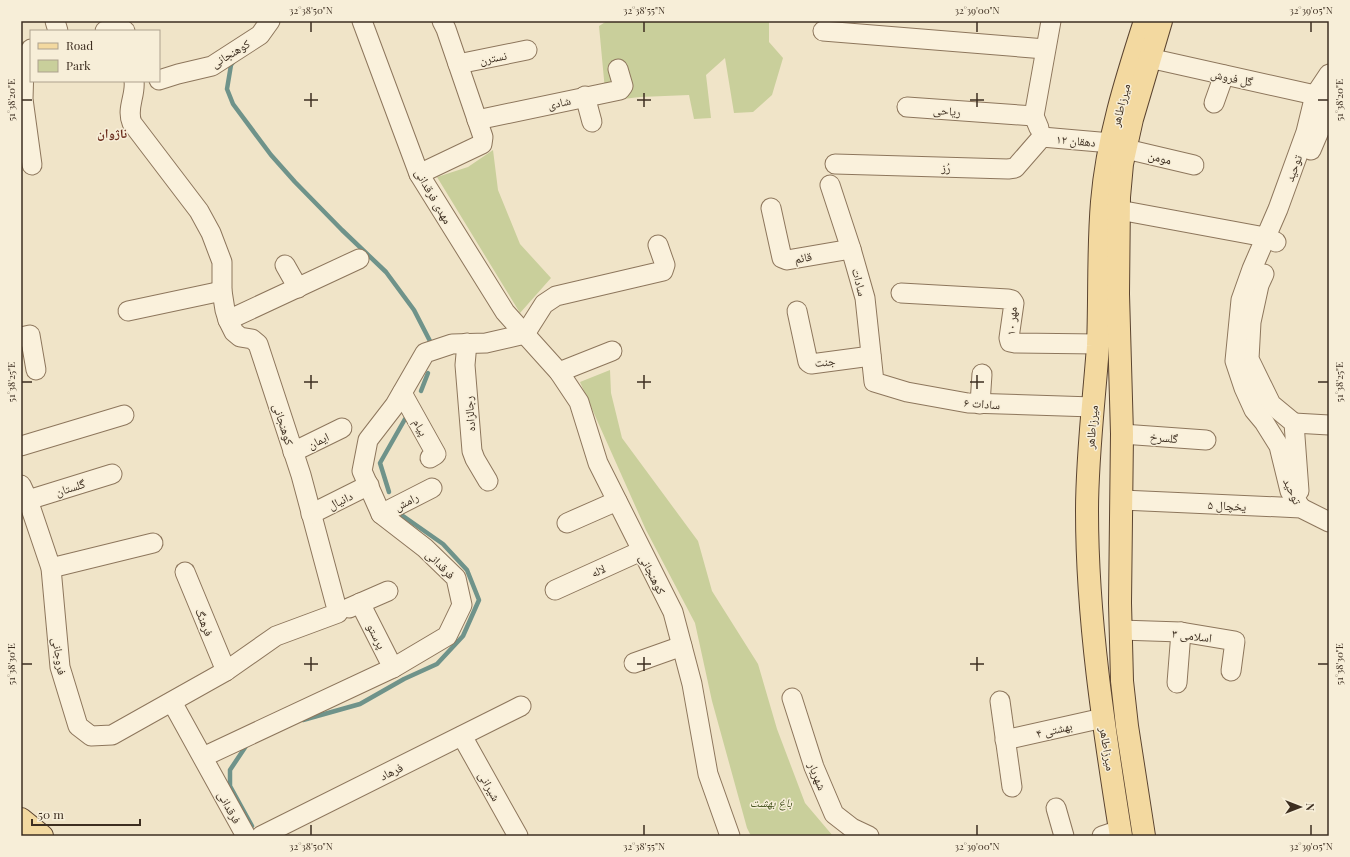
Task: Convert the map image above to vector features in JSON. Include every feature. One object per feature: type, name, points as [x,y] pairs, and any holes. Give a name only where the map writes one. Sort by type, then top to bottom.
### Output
[{"type":"main road","name":"میرزاطاهر","points":[[1114,834],[1089,588],[1087,510],[1090,434],[1098,344],[1099,255],[1102,200],[1118,146],[1131,66],[1145,21]]},
{"type":"main road","name":"میرزاطاهر","points":[[1144,836],[1127,726],[1122,681],[1120,630],[1122,434],[1118,294],[1119,210],[1122,164],[1118,146],[1132,119],[1161,21]]},
{"type":"main road","points":[[1090,434],[1108,429],[1122,434]]},
{"type":"main road","points":[[1089,588],[1102,593],[1110,593],[1121,585]]},
{"type":"main road","points":[[21,819],[42,836]]},
{"type":"street","name":"کوهنجانی","points":[[160,80],[178,74],[212,66],[260,34],[270,21]]},
{"type":"street","name":"مهدی فرقدانی","points":[[362,21],[418,174],[505,312],[525,334]]},
{"type":"street","points":[[418,174],[482,144],[483,137],[442,21]]},
{"type":"street","points":[[1042,137],[1034,116],[1051,21]]},
{"type":"street","points":[[114,30],[124,30]]},
{"type":"street","points":[[823,31],[1045,49]]},
{"type":"street","name":"نسترن","points":[[458,64],[527,50]]},
{"type":"street","points":[[30,52],[24,66],[23,100],[32,165]]},
{"type":"street","name":"گل فروش","points":[[1149,58],[1322,98]]},
{"type":"street","name":"شادی","points":[[477,120],[622,88],[623,86],[618,69]]},
{"type":"street","name":"توحید","points":[[1272,240],[1278,209],[1306,132],[1322,98],[1329,74]]},
{"type":"street","points":[[1214,102],[1224,75]]},
{"type":"street","name":"کوهنجانی","points":[[152,82],[134,85],[129,116],[132,123],[199,211],[211,233],[222,262],[222,291],[228,320],[237,335],[252,339],[258,344],[301,475],[338,613]]},
{"type":"street","points":[[585,96],[592,122]]},
{"type":"street","name":"ریاحی","points":[[907,107],[1034,116]]},
{"type":"street","name":"توحید","points":[[1301,508],[1290,490],[1279,446],[1264,422],[1262,407],[1242,360],[1241,300],[1252,269],[1272,240],[1329,108]]},
{"type":"street","name":"دهقان ۱۲","points":[[1042,137],[1118,146]]},
{"type":"street","name":"رُز","points":[[835,164],[1008,169],[1015,168],[1042,137]]},
{"type":"street","name":"مومن","points":[[1118,146],[1194,165]]},
{"type":"street","name":"سادات","points":[[830,185],[852,248],[865,298],[874,382]]},
{"type":"street","name":"قائم","points":[[771,208],[782,258],[784,260],[852,248]]},
{"type":"street","points":[[1119,210],[1272,240]]},
{"type":"street","points":[[468,343],[486,343],[525,334],[544,304],[556,296],[663,271],[666,265],[658,245]]},
{"type":"street","points":[[228,320],[359,259]]},
{"type":"street","points":[[285,265],[298,288]]},
{"type":"street","points":[[128,311],[222,291]]},
{"type":"street","name":"مهر ۱۰","points":[[901,293],[1012,300],[1014,303],[1009,338],[1010,342],[1098,344]]},
{"type":"street","name":"جنت","points":[[798,311],[808,362],[811,364],[871,356]]},
{"type":"street","name":"کوهنجانی","points":[[525,334],[559,372],[579,402],[598,463],[673,612],[692,684],[708,774],[730,836]]},
{"type":"street","points":[[21,337],[30,335],[36,370]]},
{"type":"street","name":"فرقدانی","points":[[203,757],[393,668],[447,636],[462,605],[456,578],[424,548],[381,514],[362,471],[368,440],[395,406],[424,354],[452,344],[468,343]]},
{"type":"street","name":"رجالزاده","points":[[468,343],[465,365],[472,450],[475,459],[488,481]]},
{"type":"street","points":[[559,372],[612,351]]},
{"type":"street","points":[[980,404],[982,374]]},
{"type":"street","name":"سادات ۶","points":[[874,382],[907,392],[968,403],[1093,408]]},
{"type":"street","name":"پیام","points":[[402,393],[436,454],[430,458]]},
{"type":"street","name":"توحید","points":[[1262,407],[1294,422],[1301,508]]},
{"type":"street","points":[[21,446],[124,415]]},
{"type":"street","points":[[1294,422],[1329,425]]},
{"type":"street","name":"ایمان","points":[[293,452],[342,428]]},
{"type":"street","name":"گلسرخ","points":[[1122,434],[1206,440]]},
{"type":"street","name":"گلستان","points":[[24,492],[112,474]]},
{"type":"street","name":"دانیال","points":[[311,514],[369,485]]},
{"type":"street","name":"رامش","points":[[381,514],[432,488]]},
{"type":"street","name":"فروجانی","points":[[24,492],[51,568],[60,667],[78,726],[91,736],[112,735],[172,702]]},
{"type":"street","name":"یخچال ۵","points":[[1122,500],[1301,508],[1329,522]]},
{"type":"street","points":[[567,523],[616,501]]},
{"type":"street","points":[[51,568],[153,543]]},
{"type":"street","name":"لاله","points":[[555,590],[642,551]]},
{"type":"street","name":"فرهنگ","points":[[185,572],[226,671]]},
{"type":"street","points":[[172,702],[226,671],[276,636],[338,613],[388,591]]},
{"type":"street","name":"پرستو","points":[[360,603],[393,668]]},
{"type":"street","name":"اسلامی ۳","points":[[1120,630],[1182,632],[1235,641],[1231,671]]},
{"type":"street","points":[[1177,683],[1182,632]]},
{"type":"street","points":[[634,663],[682,646]]},
{"type":"street","name":"شهریار","points":[[792,698],[814,768],[834,814],[852,828],[869,836]]},
{"type":"street","points":[[1000,701],[1012,787]]},
{"type":"street","name":"فرقدانی","points":[[172,702],[246,836]]},
{"type":"street","name":"فرهاد","points":[[261,836],[521,706]]},
{"type":"street","name":"بهشتی ۴","points":[[1005,740],[1103,718]]},
{"type":"street","name":"شیرانی","points":[[462,736],[518,836]]},
{"type":"street","points":[[1056,808],[1064,836]]},
{"type":"green space","points":[[607,21],[769,21],[769,42],[783,58],[772,95],[753,112],[734,113],[725,58],[706,75],[711,118],[694,119],[689,95],[640,97],[606,101],[599,26]]},
{"type":"green space","points":[[493,150],[498,190],[520,244],[551,278],[520,313],[437,177],[468,167]]},
{"type":"green space","name":"باغ بهشت","points":[[610,370],[611,393],[622,438],[698,541],[712,591],[758,664],[777,729],[805,803],[833,836],[751,836],[747,828],[712,701],[695,623],[646,530],[580,382]]},
{"type":"waterway","points":[[234,61],[231,65],[227,89],[233,104],[271,155],[295,182],[386,272],[414,310],[431,343]]},
{"type":"waterway","points":[[421,391],[428,373]]},
{"type":"waterway","points":[[389,492],[380,463],[405,419]]},
{"type":"waterway","points":[[303,720],[360,704],[404,679],[437,664],[463,636],[479,600],[467,570],[443,544],[403,516]]},
{"type":"waterway","points":[[248,743],[230,770],[230,786],[252,826]]},
{"type":"district","name":"ناژوان","points":[[112,132]]}]
